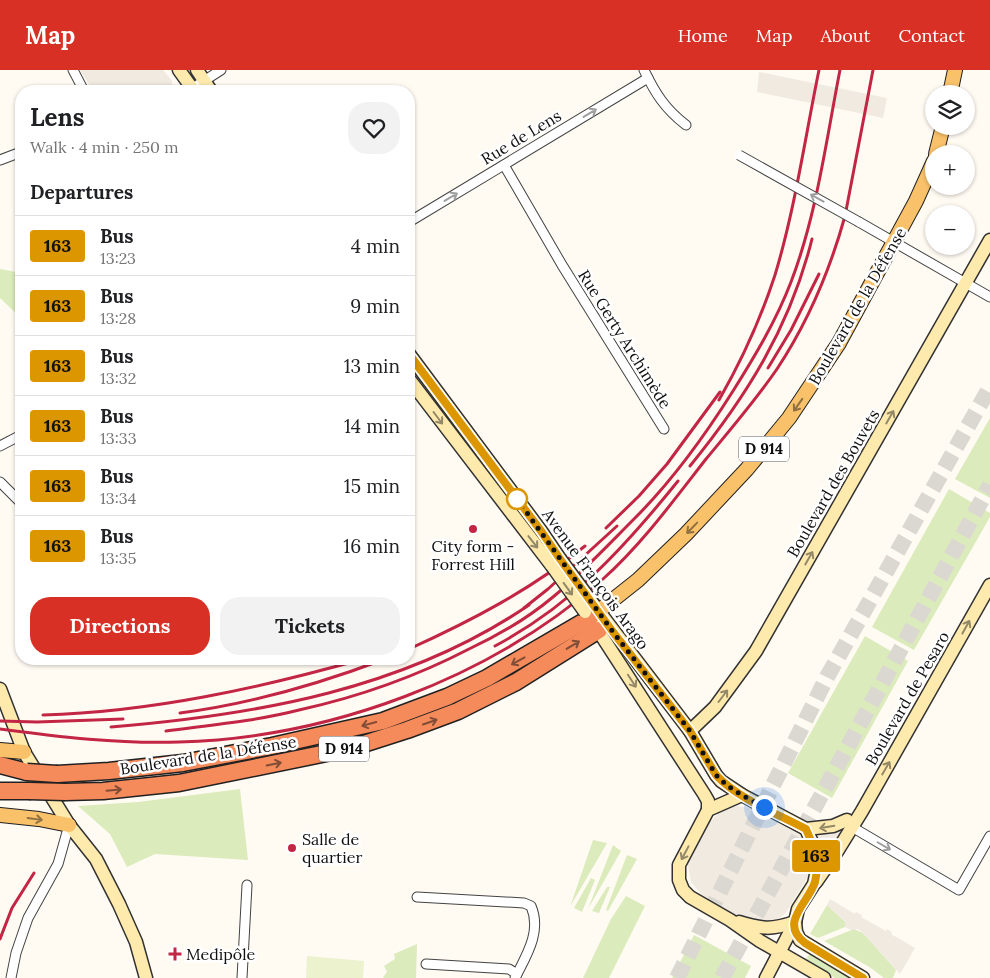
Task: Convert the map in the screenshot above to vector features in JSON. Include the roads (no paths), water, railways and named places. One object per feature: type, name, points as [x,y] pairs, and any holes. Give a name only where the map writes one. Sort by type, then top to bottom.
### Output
[{"type":"highway","name":"Boulevard de la Défense","points":[[0,771],[58,774],[183,763],[320,736],[389,719],[447,697],[487,678],[593,615]]},
{"type":"highway","name":"Boulevard de la Défense","points":[[0,791],[65,792],[151,787],[194,781],[351,748],[458,711],[516,682],[593,615]]},
{"type":"highway","points":[[0,765],[27,772]]},
{"type":"main road","points":[[179,70],[188,85]]},
{"type":"main road","points":[[197,70],[207,85]]},
{"type":"main road","points":[[952,85],[955,70]]},
{"type":"main road","name":"Boulevard de la Défense","points":[[593,615],[655,565],[740,476],[780,429],[839,343],[925,184]]},
{"type":"main road","name":"Boulevard des Bouvets","points":[[690,731],[715,706],[756,651],[990,240]]},
{"type":"main road","name":"Avenue François Arago","points":[[415,362],[541,531],[556,563]]},
{"type":"main road","name":"Avenue François Arago","points":[[415,387],[556,563],[593,615],[704,794],[708,801],[708,810]]},
{"type":"main road","name":"Boulevard de Pesaro","points":[[814,884],[990,585]]},
{"type":"main road","name":"Avenue François Arago","points":[[593,615],[690,731],[716,775],[742,795]]},
{"type":"main road","points":[[0,689],[24,752],[69,825],[96,859],[119,904],[136,942],[146,978]]},
{"type":"main road","points":[[0,750],[24,752]]},
{"type":"main road","points":[[824,978],[778,953],[730,920],[690,897],[683,890],[679,880],[679,865],[708,810],[742,795],[806,829],[849,824]]},
{"type":"main road","points":[[0,815],[39,819],[69,825]]},
{"type":"main road","points":[[766,978],[795,922],[798,909],[814,884],[817,870],[816,851],[806,829]]},
{"type":"main road","points":[[730,920],[766,928],[775,928],[795,922]]},
{"type":"main road","points":[[795,922],[796,932],[800,940],[863,978]]},
{"type":"street","points":[[73,70],[81,85]]},
{"type":"street","points":[[209,85],[221,70]]},
{"type":"street","points":[[646,74],[657,95],[672,115],[686,125]]},
{"type":"street","name":"Rue de Lens","points":[[415,218],[504,165],[646,74]]},
{"type":"street","points":[[0,160],[15,154]]},
{"type":"street","points":[[739,155],[990,297]]},
{"type":"street","name":"Rue Gerty Archimède","points":[[504,165],[562,265],[664,428]]},
{"type":"street","points":[[0,446],[15,438]]},
{"type":"street","points":[[0,482],[15,497]]},
{"type":"street","points":[[849,824],[959,890],[990,836]]},
{"type":"street","points":[[11,978],[16,953],[28,918],[58,864],[69,825]]},
{"type":"street","points":[[242,978],[247,884]]},
{"type":"street","points":[[417,897],[524,903],[531,906],[535,914],[533,942],[516,976],[508,969],[426,964]]},
{"type":"tunnel","points":[[677,978],[827,677],[990,387]]},
{"type":"tunnel","points":[[722,978],[990,485]]},
{"type":"railway","points":[[719,400],[750,339],[775,275],[794,199],[819,70]]},
{"type":"railway","points":[[166,731],[283,714],[343,699],[428,669],[513,626],[553,597],[595,559],[649,504],[687,458],[733,391],[772,324],[791,282],[808,230],[840,70]]},
{"type":"railway","points":[[0,729],[44,735],[134,742],[179,742],[236,738],[293,729],[349,715],[405,696],[459,673],[510,646],[558,615],[603,579],[670,506],[751,404],[777,369],[799,333],[825,276],[845,216],[873,70]]},
{"type":"railway","points":[[690,466],[711,440],[748,387],[764,359],[792,302],[812,239]]},
{"type":"railway","points":[[768,368],[791,330],[819,274]]},
{"type":"railway","points":[[606,528],[639,496],[667,464],[720,392]]},
{"type":"railway","points":[[495,646],[523,630],[573,593],[617,552],[678,481]]},
{"type":"railway","points":[[524,608],[548,589],[617,526]]},
{"type":"railway","points":[[415,646],[500,603],[565,562],[585,546]]},
{"type":"railway","points":[[415,664],[482,634],[529,605]]},
{"type":"railway","points":[[43,715],[84,713],[165,704],[245,689],[342,665]]},
{"type":"railway","points":[[180,713],[258,699],[335,677],[368,665]]},
{"type":"railway","points":[[111,727],[221,715],[275,705],[329,693],[413,665]]},
{"type":"railway","points":[[0,721],[37,722],[123,719]]},
{"type":"railway","points":[[0,939],[12,908],[34,873]]},
{"type":"place","name":"City form - Forrest Hill","points":[[473,529]]},
{"type":"place","name":"Salle de quartier","points":[[292,848]]},
{"type":"place","name":"Medipôle","points":[[175,954]]}]
